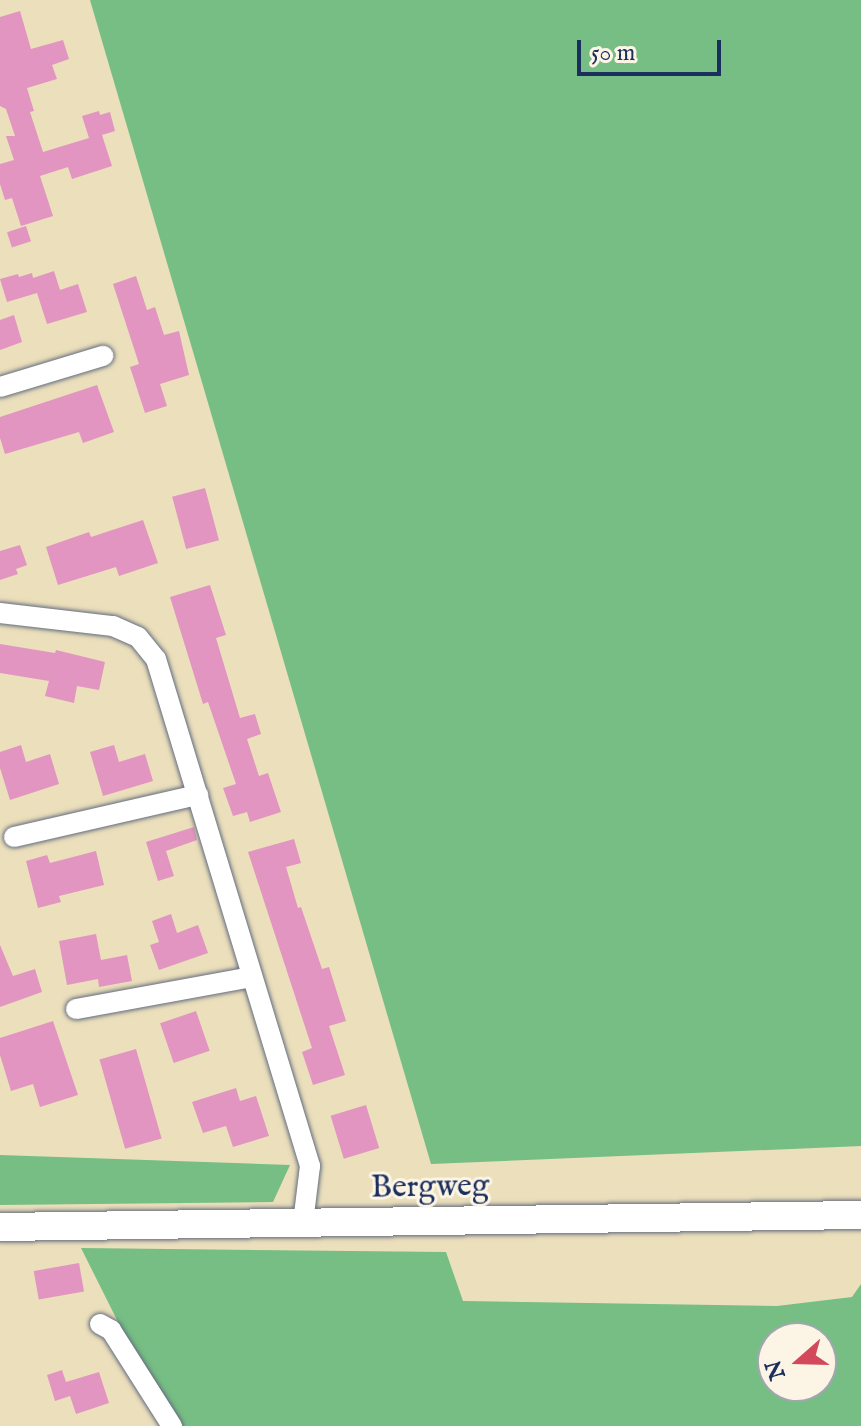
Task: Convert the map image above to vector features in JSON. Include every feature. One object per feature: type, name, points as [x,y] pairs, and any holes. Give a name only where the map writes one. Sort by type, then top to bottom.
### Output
[{"type":"main road","name":"Bergweg","points":[[0,1227],[861,1215]]},
{"type":"street","points":[[0,387],[103,356]]},
{"type":"street","points":[[0,613],[113,626],[138,637],[156,659],[310,1166],[303,1223]]},
{"type":"street","points":[[14,837],[198,795]]},
{"type":"street","points":[[76,1009],[252,977]]},
{"type":"street","points":[[100,1324],[111,1330],[172,1426]]},
{"type":"green space","points":[[90,0],[861,0],[861,1146],[431,1164]]},
{"type":"green space","points":[[0,1155],[290,1165],[273,1202],[0,1205]]},
{"type":"green space","points":[[81,1248],[446,1252],[463,1301],[777,1306],[852,1297],[861,1284],[861,1426],[179,1426],[135,1356]]},
{"type":"building","points":[[20,11],[31,49],[63,40],[69,59],[52,65],[57,79],[27,88],[34,111],[30,112],[43,152],[89,138],[82,116],[99,111],[100,115],[110,112],[115,131],[102,135],[112,166],[72,179],[68,167],[40,176],[53,216],[21,226],[12,198],[5,200],[0,184],[0,164],[14,160],[6,136],[15,136],[6,109],[0,106],[0,17]]},
{"type":"building","points":[[26,226],[31,241],[12,247],[7,232]]},
{"type":"building","points":[[54,271],[60,290],[78,284],[87,312],[47,324],[37,293],[7,302],[0,279],[32,273],[33,278]]},
{"type":"building","points":[[136,276],[147,310],[155,307],[164,335],[179,331],[189,375],[160,384],[167,406],[145,413],[130,367],[139,364],[113,284]]},
{"type":"building","points":[[14,315],[22,342],[0,350],[0,320]]},
{"type":"building","points":[[97,385],[114,432],[83,443],[79,432],[5,454],[0,438],[0,417]]},
{"type":"building","points":[[205,488],[219,540],[186,549],[172,497]]},
{"type":"building","points":[[143,520],[158,563],[119,576],[116,567],[58,585],[46,547],[89,532],[91,537]]},
{"type":"building","points":[[20,545],[27,565],[16,569],[18,574],[0,580],[0,551]]},
{"type":"building","points":[[210,585],[226,635],[216,638],[240,718],[255,714],[261,734],[247,739],[259,776],[268,773],[281,812],[250,822],[247,812],[233,816],[223,788],[236,784],[208,702],[203,704],[170,597]]},
{"type":"building","points":[[0,644],[55,653],[56,650],[105,662],[99,690],[77,686],[74,703],[45,696],[49,681],[0,673]]},
{"type":"building","points":[[21,745],[26,762],[50,754],[59,784],[10,800],[0,768],[0,752]]},
{"type":"building","points":[[114,745],[119,762],[145,754],[153,781],[103,796],[90,752]]},
{"type":"building","points":[[194,827],[197,840],[166,851],[174,876],[158,881],[146,842]]},
{"type":"building","points":[[294,839],[301,863],[286,867],[322,969],[329,967],[346,1021],[329,1026],[345,1075],[313,1085],[302,1052],[312,1048],[248,852]]},
{"type":"building","points":[[96,851],[104,885],[59,896],[61,902],[38,908],[26,861],[47,855],[50,863]]},
{"type":"building","points":[[171,914],[177,933],[198,925],[208,953],[159,970],[150,945],[159,942],[152,921]]},
{"type":"building","points":[[96,934],[101,960],[127,955],[132,981],[99,987],[98,979],[67,985],[59,941]]},
{"type":"building","points":[[0,945],[13,976],[35,969],[42,992],[0,1007]]},
{"type":"building","points":[[196,1011],[210,1051],[174,1063],[160,1023]]},
{"type":"building","points":[[53,1021],[78,1095],[40,1107],[33,1084],[11,1091],[0,1055],[0,1038]]},
{"type":"building","points":[[136,1049],[162,1138],[125,1149],[99,1059]]},
{"type":"building","points":[[236,1088],[240,1101],[256,1096],[269,1136],[233,1147],[226,1126],[203,1133],[192,1102]]},
{"type":"building","points":[[366,1105],[379,1148],[344,1159],[331,1116]]},
{"type":"building","points":[[79,1263],[84,1292],[39,1300],[34,1271]]},
{"type":"building","points":[[62,1370],[66,1382],[99,1372],[109,1403],[76,1414],[70,1396],[55,1401],[47,1375]]}]
